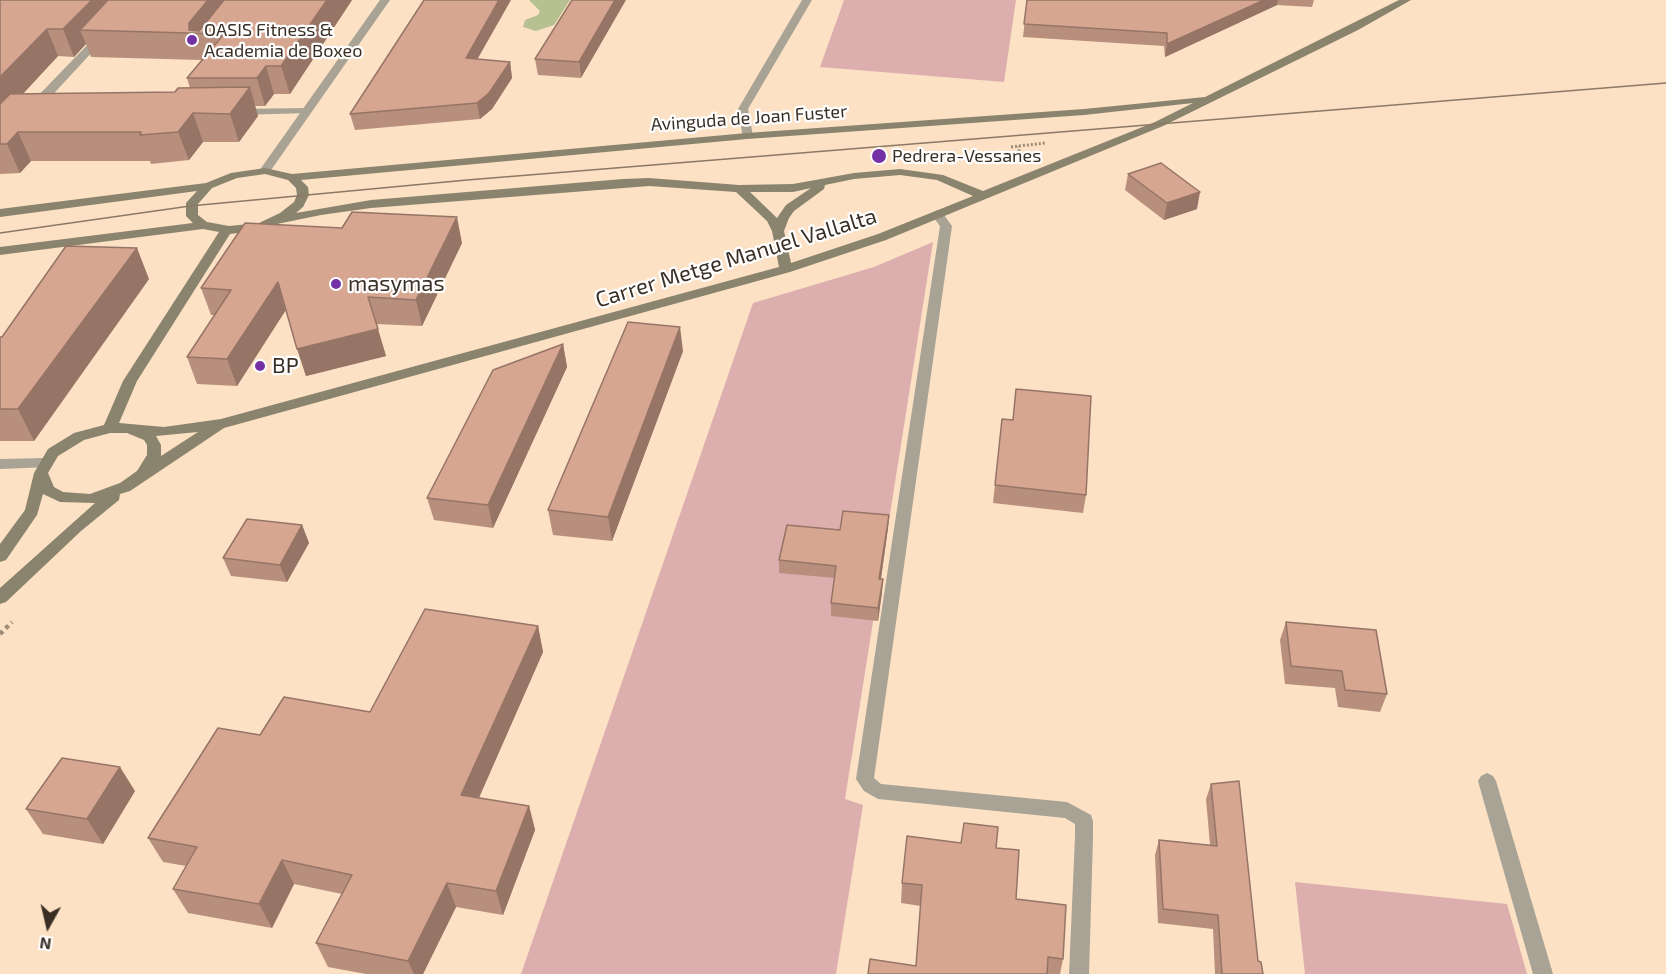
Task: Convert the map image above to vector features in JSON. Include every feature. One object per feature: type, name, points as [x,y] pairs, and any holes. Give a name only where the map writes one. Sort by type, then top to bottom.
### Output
[{"type":"main road","name":"Carrer Metge Manuel Vallalta","points":[[140,431],[164,432],[221,424],[786,269],[882,237],[1159,124],[1406,0]]},
{"type":"main road","name":"Avinguda de Joan Fuster","points":[[265,171],[292,177],[747,135],[1084,112],[1209,99]]},
{"type":"main road","points":[[203,225],[192,216],[190,206],[196,195],[208,186],[235,175],[265,171]]},
{"type":"main road","points":[[0,251],[203,225],[226,230],[254,228],[278,220],[321,211],[371,204],[623,183],[649,182],[739,189],[793,188],[881,173],[922,174],[952,182],[984,196]]},
{"type":"main road","points":[[278,220],[295,208],[303,195],[300,184],[292,177]]},
{"type":"main road","points":[[778,231],[790,208],[832,180]]},
{"type":"main road","points":[[0,213],[208,186]]},
{"type":"main road","points":[[739,189],[772,219],[778,231],[786,269]]},
{"type":"main road","points":[[110,428],[129,381],[226,230]]},
{"type":"main road","name":"Carrer Metge Manuel Vallalta","points":[[142,475],[221,424]]},
{"type":"main road","points":[[0,556],[32,511],[43,468],[64,443],[87,433],[110,428],[140,431],[149,437],[154,445],[154,455],[142,475],[76,527],[0,598]]},
{"type":"main road","points":[[43,468],[43,483],[49,491],[60,497],[92,499],[125,487]]},
{"type":"street","points":[[265,171],[385,0]]},
{"type":"street","points":[[747,135],[743,109],[807,0]]},
{"type":"street","points":[[21,114],[42,100],[112,25]]},
{"type":"street","points":[[224,112],[307,111]]},
{"type":"street","points":[[937,214],[946,226],[865,779],[878,791],[1067,810],[1084,821],[1079,974]]},
{"type":"street","points":[[0,464],[43,468]]},
{"type":"street","points":[[1487,781],[1543,974]]},
{"type":"path","points":[[1011,147],[1048,142]]},
{"type":"path","points":[[950,160],[1018,155],[1019,146]]},
{"type":"shaded area","points":[[529,0],[570,0],[554,25],[536,31],[523,27],[525,20],[538,15],[540,11]]},
{"type":"shaded area","points":[[844,0],[1016,0],[1004,82],[820,67]]},
{"type":"shaded area","points":[[933,242],[845,799],[863,805],[836,974],[521,974],[753,303],[874,267]]},
{"type":"shaded area","points":[[1295,882],[1507,904],[1527,974],[1305,974]]},
{"type":"building","points":[[0,0],[92,0],[63,29],[47,29],[0,77]]},
{"type":"building","points":[[108,0],[208,0],[189,23],[189,30],[199,31],[224,0],[327,0],[281,66],[266,66],[257,78],[187,78],[224,34],[80,30]]},
{"type":"building","points":[[424,0],[499,0],[466,58],[510,62],[489,93],[477,103],[350,114]]},
{"type":"building","points":[[572,0],[615,0],[579,62],[535,59]]},
{"type":"building","points":[[1027,0],[1264,0],[1167,44],[1167,33],[1024,24]]},
{"type":"building","points":[[250,87],[230,114],[193,113],[178,132],[140,135],[141,132],[18,132],[7,144],[0,144],[0,104],[10,94],[175,92],[178,88]]},
{"type":"building","points":[[1161,163],[1200,192],[1167,203],[1128,174]]},
{"type":"building","points":[[352,212],[457,217],[416,300],[368,297],[378,329],[297,349],[278,282],[227,359],[187,357],[231,290],[201,288],[245,223],[342,228]]},
{"type":"building","points":[[66,246],[137,248],[18,409],[0,409],[0,337]]},
{"type":"building","points":[[628,322],[680,327],[608,517],[548,510]]},
{"type":"building","points":[[563,344],[488,505],[427,498],[493,370]]},
{"type":"building","points":[[1016,389],[1091,396],[1086,495],[995,485],[1002,419],[1013,420]]},
{"type":"building","points":[[843,511],[889,515],[879,579],[883,579],[878,608],[831,603],[836,566],[779,560],[787,525],[840,530]]},
{"type":"building","points":[[247,519],[302,525],[280,565],[223,558]]},
{"type":"building","points":[[425,609],[538,626],[461,795],[529,806],[496,891],[447,883],[408,961],[316,943],[352,875],[282,860],[259,904],[173,889],[197,847],[148,838],[218,728],[260,735],[284,697],[370,712]]},
{"type":"building","points":[[1286,622],[1376,630],[1387,694],[1345,690],[1342,671],[1291,666]]},
{"type":"building","points":[[62,758],[120,767],[87,819],[26,809]]},
{"type":"building","points":[[1239,781],[1258,961],[1261,962],[1263,974],[1222,974],[1218,915],[1163,909],[1159,840],[1217,846],[1211,784]]},
{"type":"building","points":[[964,823],[998,827],[996,848],[1019,850],[1016,899],[1066,905],[1063,959],[1048,957],[1047,974],[868,974],[870,959],[916,966],[922,885],[902,883],[907,836],[961,843]]},
{"type":"tram line","points":[[0,233],[190,206],[467,180],[1666,83]]},
{"type":"place","name":"OASIS Fitness & Academia de Boxeo","points":[[192,40]]},
{"type":"place","name":"Pedrera-Vessanes","points":[[879,156]]},
{"type":"place","name":"masymas","points":[[336,284]]},
{"type":"place","name":"BP","points":[[260,366]]}]
